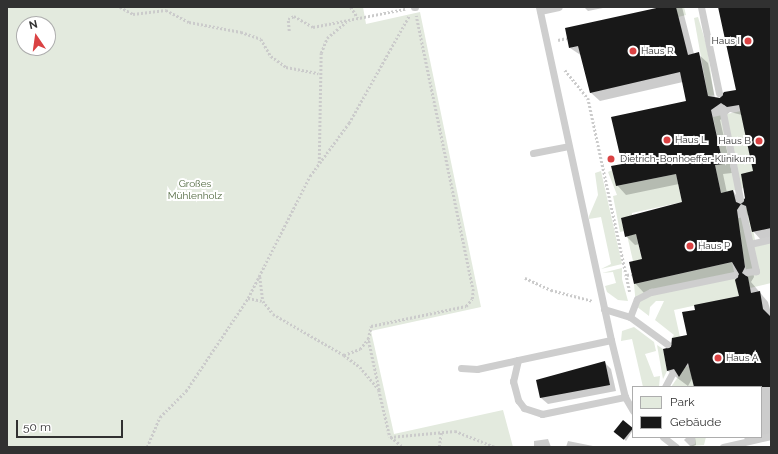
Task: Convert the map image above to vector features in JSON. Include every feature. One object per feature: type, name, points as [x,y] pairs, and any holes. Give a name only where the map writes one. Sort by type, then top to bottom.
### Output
[{"type":"lane","points":[[559,7],[539,9],[604,310],[625,397],[632,409]]},
{"type":"lane","points":[[701,7],[719,94]]},
{"type":"lane","points":[[722,108],[740,199]]},
{"type":"lane","points":[[533,153],[568,146]]},
{"type":"lane","points":[[742,209],[756,271],[747,272]]},
{"type":"lane","points":[[750,244],[771,239]]},
{"type":"lane","points":[[630,317],[633,304],[666,286],[734,275]]},
{"type":"lane","points":[[604,310],[630,317],[667,344]]},
{"type":"lane","points":[[461,368],[477,369],[611,340]]},
{"type":"lane","points":[[518,360],[513,381],[518,400],[534,414],[625,397]]},
{"type":"lane","points":[[666,386],[672,374]]},
{"type":"lane","points":[[723,447],[771,436]]},
{"type":"lane","points":[[664,438],[676,447]]},
{"type":"path","points":[[120,7],[133,14],[166,10],[189,22],[241,32],[261,38],[271,56],[286,67],[318,73]]},
{"type":"path","points":[[351,7],[359,18]]},
{"type":"path","points":[[289,31],[288,19],[294,16],[313,27],[346,22],[414,7]]},
{"type":"path","points":[[147,447],[160,417],[186,391],[248,298],[319,164],[349,123],[414,7]]},
{"type":"path","points":[[403,447],[390,437],[368,339],[371,326],[466,306],[472,299],[414,7]]},
{"type":"path","points":[[319,164],[318,73],[327,38],[346,22]]},
{"type":"path","points":[[556,32],[560,46]]},
{"type":"path","points":[[558,40],[567,38]]},
{"type":"path","points":[[564,66],[588,98],[633,304]]},
{"type":"path","points":[[627,275],[632,274]]},
{"type":"path","points":[[260,275],[263,301]]},
{"type":"path","points":[[525,278],[551,290],[603,302]]},
{"type":"path","points":[[248,298],[263,301],[284,322],[344,355],[360,367],[379,390]]},
{"type":"path","points":[[344,355],[360,349],[368,339]]},
{"type":"path","points":[[390,437],[441,432],[466,434],[495,447]]},
{"type":"path","points":[[439,447],[441,432]]},
{"type":"green space","name":"Großes Mühlenholz","points":[[7,7],[363,7],[366,24],[420,12],[481,307],[371,331],[394,434],[503,410],[513,447],[7,447]]},
{"type":"green space","points":[[676,7],[684,7],[686,15],[678,17]]},
{"type":"green space","points":[[698,17],[707,47],[714,95],[708,96],[694,18]]},
{"type":"green space","points":[[741,111],[753,171],[744,188],[721,193],[715,165],[723,164],[713,117]]},
{"type":"green space","points":[[612,170],[616,186],[676,174],[682,202],[632,213],[632,216],[621,218],[624,231],[620,232],[613,196],[617,195],[608,172]]},
{"type":"green space","points":[[601,171],[622,264],[601,269],[611,264],[601,217],[589,219],[589,216],[598,195],[595,173]]},
{"type":"green space","points":[[749,208],[756,245],[771,242],[771,283],[750,288],[735,219],[747,216],[745,209]]},
{"type":"green space","points":[[636,234],[642,259],[633,261],[627,236]]},
{"type":"green space","points":[[732,262],[739,296],[674,310],[682,346],[671,339],[674,335],[655,320],[664,301],[656,301],[650,307],[649,316],[636,306],[634,284]]},
{"type":"green space","points":[[622,268],[622,279],[628,301],[618,300],[607,292],[605,286],[616,283],[613,272],[602,273]]},
{"type":"green space","points":[[634,327],[654,342],[656,351],[645,354],[654,377],[660,376],[659,386],[643,386],[632,339],[621,341],[622,331]]},
{"type":"green space","points":[[657,345],[663,349],[667,371],[663,379]]},
{"type":"green space","points":[[689,366],[694,386],[672,386],[685,367]]},
{"type":"green space","points":[[695,438],[706,438],[704,445],[690,446],[695,444]]},
{"type":"building","points":[[661,7],[676,7],[688,55],[699,52],[708,96],[720,98],[724,92],[736,90],[718,7],[771,7],[771,228],[752,232],[746,206],[741,204],[737,210],[745,267],[742,273],[748,277],[751,293],[760,291],[763,309],[771,317],[771,387],[694,386],[688,363],[679,377],[674,369],[667,371],[663,349],[671,347],[672,338],[687,335],[682,312],[695,310],[694,305],[739,296],[735,280],[739,274],[732,262],[634,284],[629,262],[642,259],[636,234],[625,237],[621,218],[682,202],[676,174],[616,186],[611,166],[622,164],[611,117],[686,101],[680,72],[590,93],[578,46],[569,48],[565,28]],"holes":[[[721,103],[727,107],[739,105],[753,171],[741,174],[745,198],[741,204],[736,202],[733,190],[721,193],[715,165],[723,164],[711,110]]]},
{"type":"building","points":[[605,361],[610,385],[540,398],[536,380]]},
{"type":"building","points":[[623,420],[632,427],[632,430],[624,440],[614,432]]},
{"type":"place","name":"Haus I","points":[[748,41]]},
{"type":"place","name":"Haus R","points":[[633,51]]},
{"type":"place","name":"Haus L","points":[[667,140]]},
{"type":"place","name":"Haus B","points":[[759,141]]},
{"type":"place","name":"Dietrich-Bonhoeffer-Klinikum","points":[[611,159]]},
{"type":"place","name":"Haus P","points":[[690,246]]},
{"type":"place","name":"Haus A","points":[[718,358]]}]
